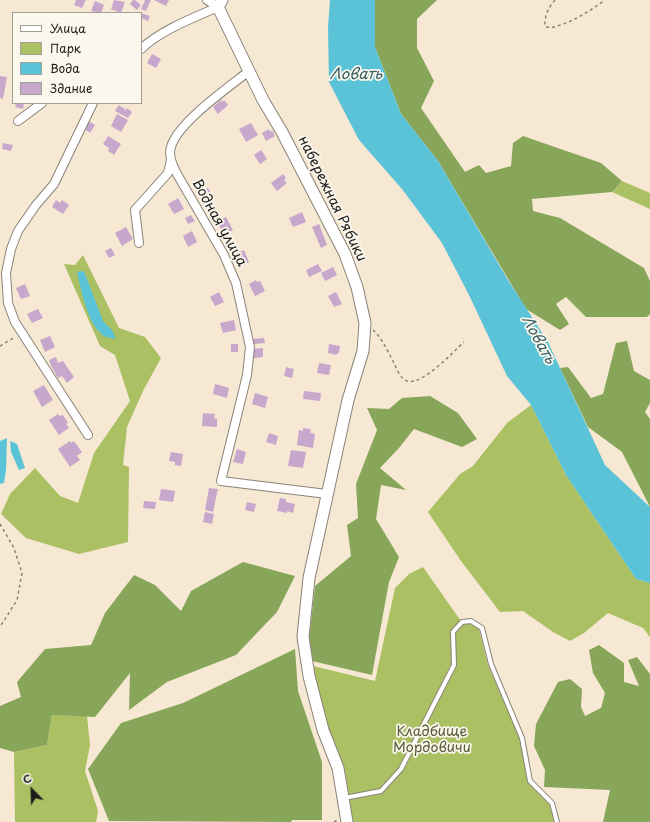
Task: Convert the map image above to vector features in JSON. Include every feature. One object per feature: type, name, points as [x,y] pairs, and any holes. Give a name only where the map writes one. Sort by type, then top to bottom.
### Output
[{"type":"street","points":[[207,0],[220,4]]},
{"type":"street","points":[[142,48],[148,43],[186,21],[220,4]]},
{"type":"street","name":"набережная Рябики","points":[[220,4],[263,100],[282,132],[345,254],[357,287],[365,323],[363,351],[348,400],[309,578],[303,637],[309,676],[323,730],[338,768],[347,822]]},
{"type":"street","points":[[139,243],[134,210],[168,173],[171,160],[170,149],[175,136],[188,121],[249,70]]},
{"type":"street","points":[[18,121],[41,104]]},
{"type":"street","points":[[88,435],[15,322],[8,303],[6,273],[11,249],[18,231],[54,184],[93,104]]},
{"type":"street","name":"Водная улица","points":[[171,160],[177,174],[224,255],[236,283],[250,347],[247,375],[221,481],[327,494]]},
{"type":"lane","points":[[343,799],[381,791],[401,769],[454,665],[453,632],[462,622],[471,621],[482,628],[491,664],[522,738],[530,781],[552,803],[557,822]]},
{"type":"path","points":[[555,0],[550,6],[544,20],[545,26],[550,28],[561,26],[582,16],[605,0]]},
{"type":"path","points":[[365,323],[378,334],[401,377],[407,381],[416,381],[426,376],[464,342]]},
{"type":"path","points":[[0,346],[22,333]]},
{"type":"path","points":[[0,524],[14,548],[22,573],[17,600],[0,626]]},
{"type":"green space","points":[[375,0],[437,0],[417,19],[417,48],[434,81],[421,108],[465,172],[479,165],[486,173],[511,166],[513,143],[523,136],[601,163],[622,181],[612,192],[532,199],[533,211],[560,218],[644,268],[650,281],[650,314],[647,317],[586,317],[566,297],[556,304],[569,324],[560,330],[526,309],[438,161],[401,114],[375,47]]},
{"type":"green space","points":[[622,181],[650,193],[650,209],[612,192]]},
{"type":"green space","points":[[83,255],[119,328],[145,337],[161,358],[143,391],[127,427],[123,465],[129,467],[128,542],[79,554],[26,538],[1,514],[10,494],[35,468],[60,496],[78,503],[94,453],[130,401],[115,355],[100,346],[64,264],[75,265]]},
{"type":"green space","points":[[627,341],[634,371],[650,380],[650,403],[645,412],[650,419],[650,507],[622,452],[588,427],[560,368],[568,367],[591,398],[603,394],[616,343]]},
{"type":"green space","points":[[430,396],[458,413],[477,439],[462,447],[414,429],[380,468],[406,490],[381,485],[376,519],[399,557],[389,582],[372,675],[312,661],[309,640],[315,586],[351,556],[347,525],[358,518],[356,484],[377,430],[367,408],[389,409],[402,398]]},
{"type":"green space","points":[[531,405],[566,475],[636,579],[650,583],[650,637],[643,628],[608,613],[584,633],[570,641],[553,632],[523,611],[500,612],[461,561],[428,512],[460,474],[473,466],[507,423]]},
{"type":"green space","points":[[243,562],[295,576],[277,612],[236,655],[167,682],[129,710],[130,673],[95,717],[52,715],[47,745],[14,752],[0,748],[0,706],[21,697],[17,682],[45,649],[91,645],[105,613],[134,575],[155,585],[181,611],[191,591]]},
{"type":"green space","name":"Кладбище Мордовичи","points":[[423,567],[463,624],[470,624],[479,629],[488,665],[520,739],[528,782],[550,805],[554,822],[353,822],[345,771],[331,740],[313,678],[313,666],[375,681],[395,588],[409,574]]},
{"type":"green space","points":[[599,645],[624,663],[624,682],[639,686],[628,660],[637,657],[650,674],[650,822],[603,822],[610,790],[544,787],[545,770],[534,746],[536,724],[558,682],[570,679],[582,689],[581,707],[585,716],[601,708],[605,693],[593,673],[589,650]]},
{"type":"green space","points":[[295,649],[298,691],[322,762],[322,820],[292,820],[291,822],[109,821],[88,769],[121,723],[183,703]]},
{"type":"green space","points":[[52,715],[87,716],[90,745],[85,771],[98,811],[96,822],[15,822],[14,752],[47,745]]},
{"type":"water","name":"Ловать","points":[[330,0],[375,0],[375,47],[401,114],[438,161],[508,280],[548,342],[605,465],[650,507],[650,583],[636,579],[566,475],[531,405],[507,376],[469,295],[442,243],[402,189],[359,140],[329,82],[328,27]]},
{"type":"water","points":[[84,271],[103,321],[112,330],[116,339],[104,336],[98,331],[89,316],[77,272]]},
{"type":"water","points":[[7,438],[6,470],[4,483],[0,484],[0,441]]},
{"type":"water","points":[[10,441],[17,444],[25,468],[19,470],[11,452]]},
{"type":"building","points":[[76,0],[86,0],[82,8],[74,5]]},
{"type":"building","points":[[114,0],[125,2],[121,12],[111,9]]},
{"type":"building","points":[[133,0],[141,5],[137,10],[130,4]]},
{"type":"building","points":[[145,0],[151,0],[146,11],[141,9]]},
{"type":"building","points":[[154,0],[169,0],[166,6]]},
{"type":"building","points":[[95,1],[104,5],[101,12],[91,11]]},
{"type":"building","points":[[142,13],[150,16],[148,21],[142,18]]},
{"type":"building","points":[[152,54],[161,59],[156,68],[147,63]]},
{"type":"building","points":[[0,76],[7,77],[3,99],[0,98]]},
{"type":"building","points":[[221,100],[222,102],[224,100],[228,105],[218,114],[213,107]]},
{"type":"building","points":[[16,104],[24,104],[23,109],[15,107]]},
{"type":"building","points":[[119,105],[132,112],[128,118],[115,111]]},
{"type":"building","points":[[117,114],[128,120],[121,132],[111,126]]},
{"type":"building","points":[[88,121],[95,125],[90,133],[83,128]]},
{"type":"building","points":[[251,123],[258,135],[246,142],[239,129]]},
{"type":"building","points":[[269,129],[270,132],[272,130],[275,136],[266,141],[262,133]]},
{"type":"building","points":[[108,136],[121,144],[114,155],[108,151],[109,148],[103,144]]},
{"type":"building","points":[[3,143],[13,145],[11,151],[2,149]]},
{"type":"building","points":[[261,150],[267,159],[260,164],[254,155]]},
{"type":"building","points":[[283,174],[286,178],[284,180],[287,183],[277,191],[271,183]]},
{"type":"building","points":[[208,188],[214,199],[205,204],[199,193]]},
{"type":"building","points":[[178,198],[184,209],[174,214],[168,204]]},
{"type":"building","points":[[56,200],[60,203],[62,200],[69,205],[63,214],[52,207]]},
{"type":"building","points":[[302,212],[306,222],[293,227],[289,218]]},
{"type":"building","points":[[191,215],[195,221],[188,224],[185,218]]},
{"type":"building","points":[[226,217],[233,230],[224,235],[217,222]]},
{"type":"building","points":[[319,224],[327,245],[321,248],[312,227]]},
{"type":"building","points":[[126,227],[133,239],[122,246],[115,233]]},
{"type":"building","points":[[192,231],[197,242],[188,247],[183,236]]},
{"type":"building","points":[[111,248],[115,255],[109,258],[105,251]]},
{"type":"building","points":[[244,250],[249,262],[240,267],[234,255]]},
{"type":"building","points":[[318,264],[322,271],[309,277],[306,270]]},
{"type":"building","points":[[333,267],[337,275],[325,281],[321,273]]},
{"type":"building","points":[[256,280],[257,282],[260,281],[265,291],[255,296],[249,284]]},
{"type":"building","points":[[25,284],[30,296],[21,299],[16,288]]},
{"type":"building","points":[[219,292],[224,302],[215,306],[210,297]]},
{"type":"building","points":[[336,292],[342,304],[334,307],[328,296]]},
{"type":"building","points":[[38,309],[43,318],[32,323],[27,314]]},
{"type":"building","points":[[234,320],[236,330],[223,333],[220,323]]},
{"type":"building","points":[[50,336],[55,347],[45,352],[40,340]]},
{"type":"building","points":[[264,338],[265,343],[254,344],[253,339]]},
{"type":"building","points":[[231,344],[238,344],[238,352],[231,352]]},
{"type":"building","points":[[329,344],[340,346],[339,353],[337,353],[337,355],[328,353]]},
{"type":"building","points":[[263,348],[263,357],[254,358],[253,349]]},
{"type":"building","points":[[56,357],[58,363],[63,361],[74,377],[67,383],[62,376],[58,378],[51,366],[49,360]]},
{"type":"building","points":[[319,363],[331,365],[329,375],[317,373]]},
{"type":"building","points":[[286,367],[294,369],[292,378],[284,376]]},
{"type":"building","points":[[215,384],[229,388],[227,398],[213,394]]},
{"type":"building","points":[[44,385],[53,400],[42,407],[33,391]]},
{"type":"building","points":[[304,391],[321,393],[320,401],[303,399]]},
{"type":"building","points":[[255,393],[268,397],[265,408],[252,404]]},
{"type":"building","points":[[203,413],[215,414],[214,418],[217,419],[217,427],[202,426]]},
{"type":"building","points":[[58,414],[60,416],[63,415],[69,428],[59,435],[49,420]]},
{"type":"building","points":[[303,428],[311,429],[310,433],[315,434],[313,448],[297,445],[299,430],[303,431]]},
{"type":"building","points":[[269,433],[278,436],[276,445],[266,442]]},
{"type":"building","points":[[70,441],[71,443],[74,441],[82,452],[77,456],[80,460],[70,467],[58,449]]},
{"type":"building","points":[[237,449],[246,452],[243,464],[233,462]]},
{"type":"building","points":[[291,450],[306,452],[303,468],[288,466]]},
{"type":"building","points":[[171,452],[183,454],[181,466],[175,465],[175,462],[169,461]]},
{"type":"building","points":[[209,488],[218,489],[213,512],[205,510]]},
{"type":"building","points":[[161,489],[175,491],[173,502],[159,500]]},
{"type":"building","points":[[280,498],[286,499],[286,502],[295,504],[293,513],[287,511],[287,513],[277,511]]},
{"type":"building","points":[[144,501],[156,502],[155,509],[143,508]]},
{"type":"building","points":[[247,502],[256,504],[254,512],[245,510]]},
{"type":"building","points":[[205,512],[214,514],[212,524],[203,522]]}]
